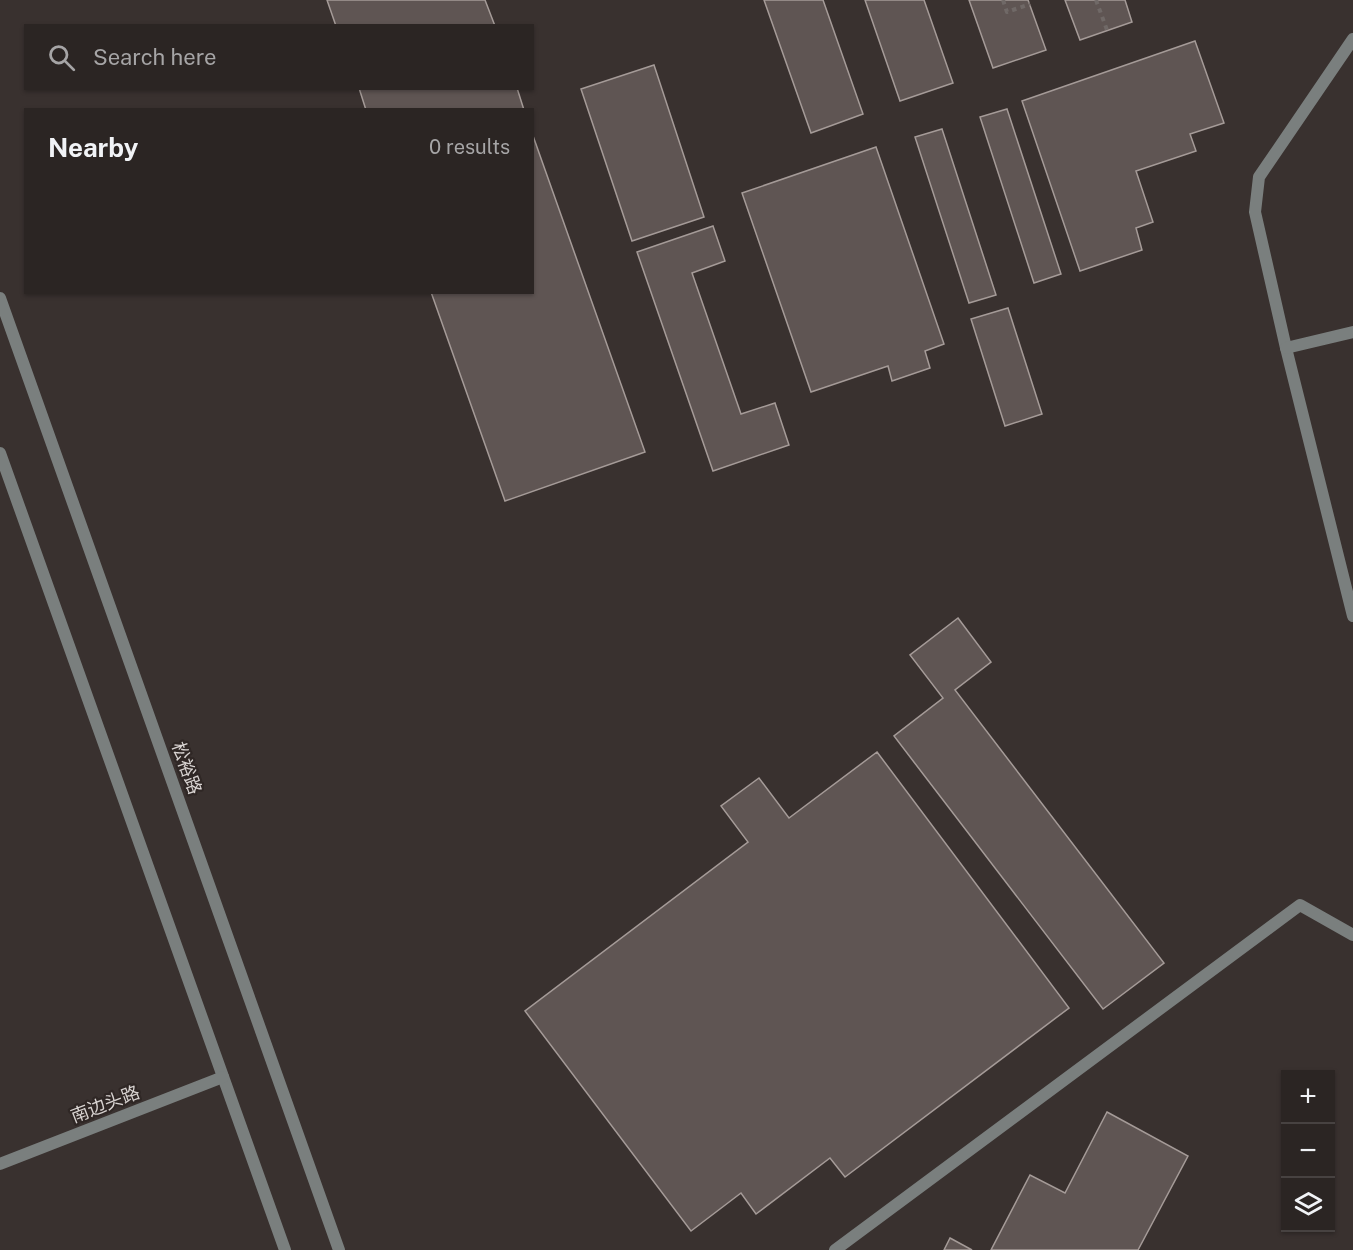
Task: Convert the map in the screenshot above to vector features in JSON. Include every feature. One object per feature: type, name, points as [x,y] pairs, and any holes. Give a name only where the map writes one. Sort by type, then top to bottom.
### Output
[{"type":"street","points":[[1353,39],[1259,177],[1255,212],[1286,348],[1353,616]]},
{"type":"street","name":"松裕路","points":[[0,298],[339,1250]]},
{"type":"street","points":[[1286,348],[1353,332]]},
{"type":"street","points":[[0,453],[285,1250]]},
{"type":"street","points":[[835,1250],[1300,905],[1353,935]]},
{"type":"street","name":"南边头路","points":[[0,1164],[223,1077]]},
{"type":"path","points":[[1003,0],[1007,12],[1030,4]]},
{"type":"path","points":[[1096,0],[1107,30]]},
{"type":"building","points":[[327,0],[485,0],[494,24],[335,24]]},
{"type":"building","points":[[764,0],[823,0],[863,114],[811,133]]},
{"type":"building","points":[[865,0],[924,0],[953,83],[900,101]]},
{"type":"building","points":[[969,0],[1028,0],[1046,50],[993,68]]},
{"type":"building","points":[[1065,0],[1125,0],[1132,22],[1080,40]]},
{"type":"building","points":[[1195,41],[1224,123],[1190,134],[1196,151],[1136,171],[1153,222],[1136,228],[1142,250],[1080,271],[1022,101]]},
{"type":"building","points":[[654,65],[704,217],[632,241],[581,89]]},
{"type":"building","points":[[360,90],[518,90],[523,108],[365,108]]},
{"type":"building","points":[[1007,109],[1061,274],[1034,283],[980,117]]},
{"type":"building","points":[[942,129],[996,295],[969,303],[915,137]]},
{"type":"building","points":[[534,139],[645,452],[505,501],[432,294],[534,294]]},
{"type":"building","points":[[876,147],[944,344],[925,351],[930,368],[892,381],[888,366],[811,392],[742,193]]},
{"type":"building","points":[[713,226],[725,261],[692,273],[741,414],[775,403],[789,445],[713,471],[637,252]]},
{"type":"building","points":[[1008,308],[1042,414],[1005,426],[971,319]]},
{"type":"building","points":[[958,618],[991,662],[955,690],[1164,963],[1103,1009],[894,736],[943,698],[910,655]]},
{"type":"building","points":[[877,752],[1069,1008],[845,1177],[830,1158],[756,1214],[741,1193],[691,1231],[525,1011],[748,842],[721,806],[759,778],[789,818]]},
{"type":"building","points":[[1107,1112],[1188,1156],[1138,1250],[991,1250],[1030,1175],[1065,1193]]},
{"type":"building","points":[[950,1238],[972,1250],[944,1250]]}]
